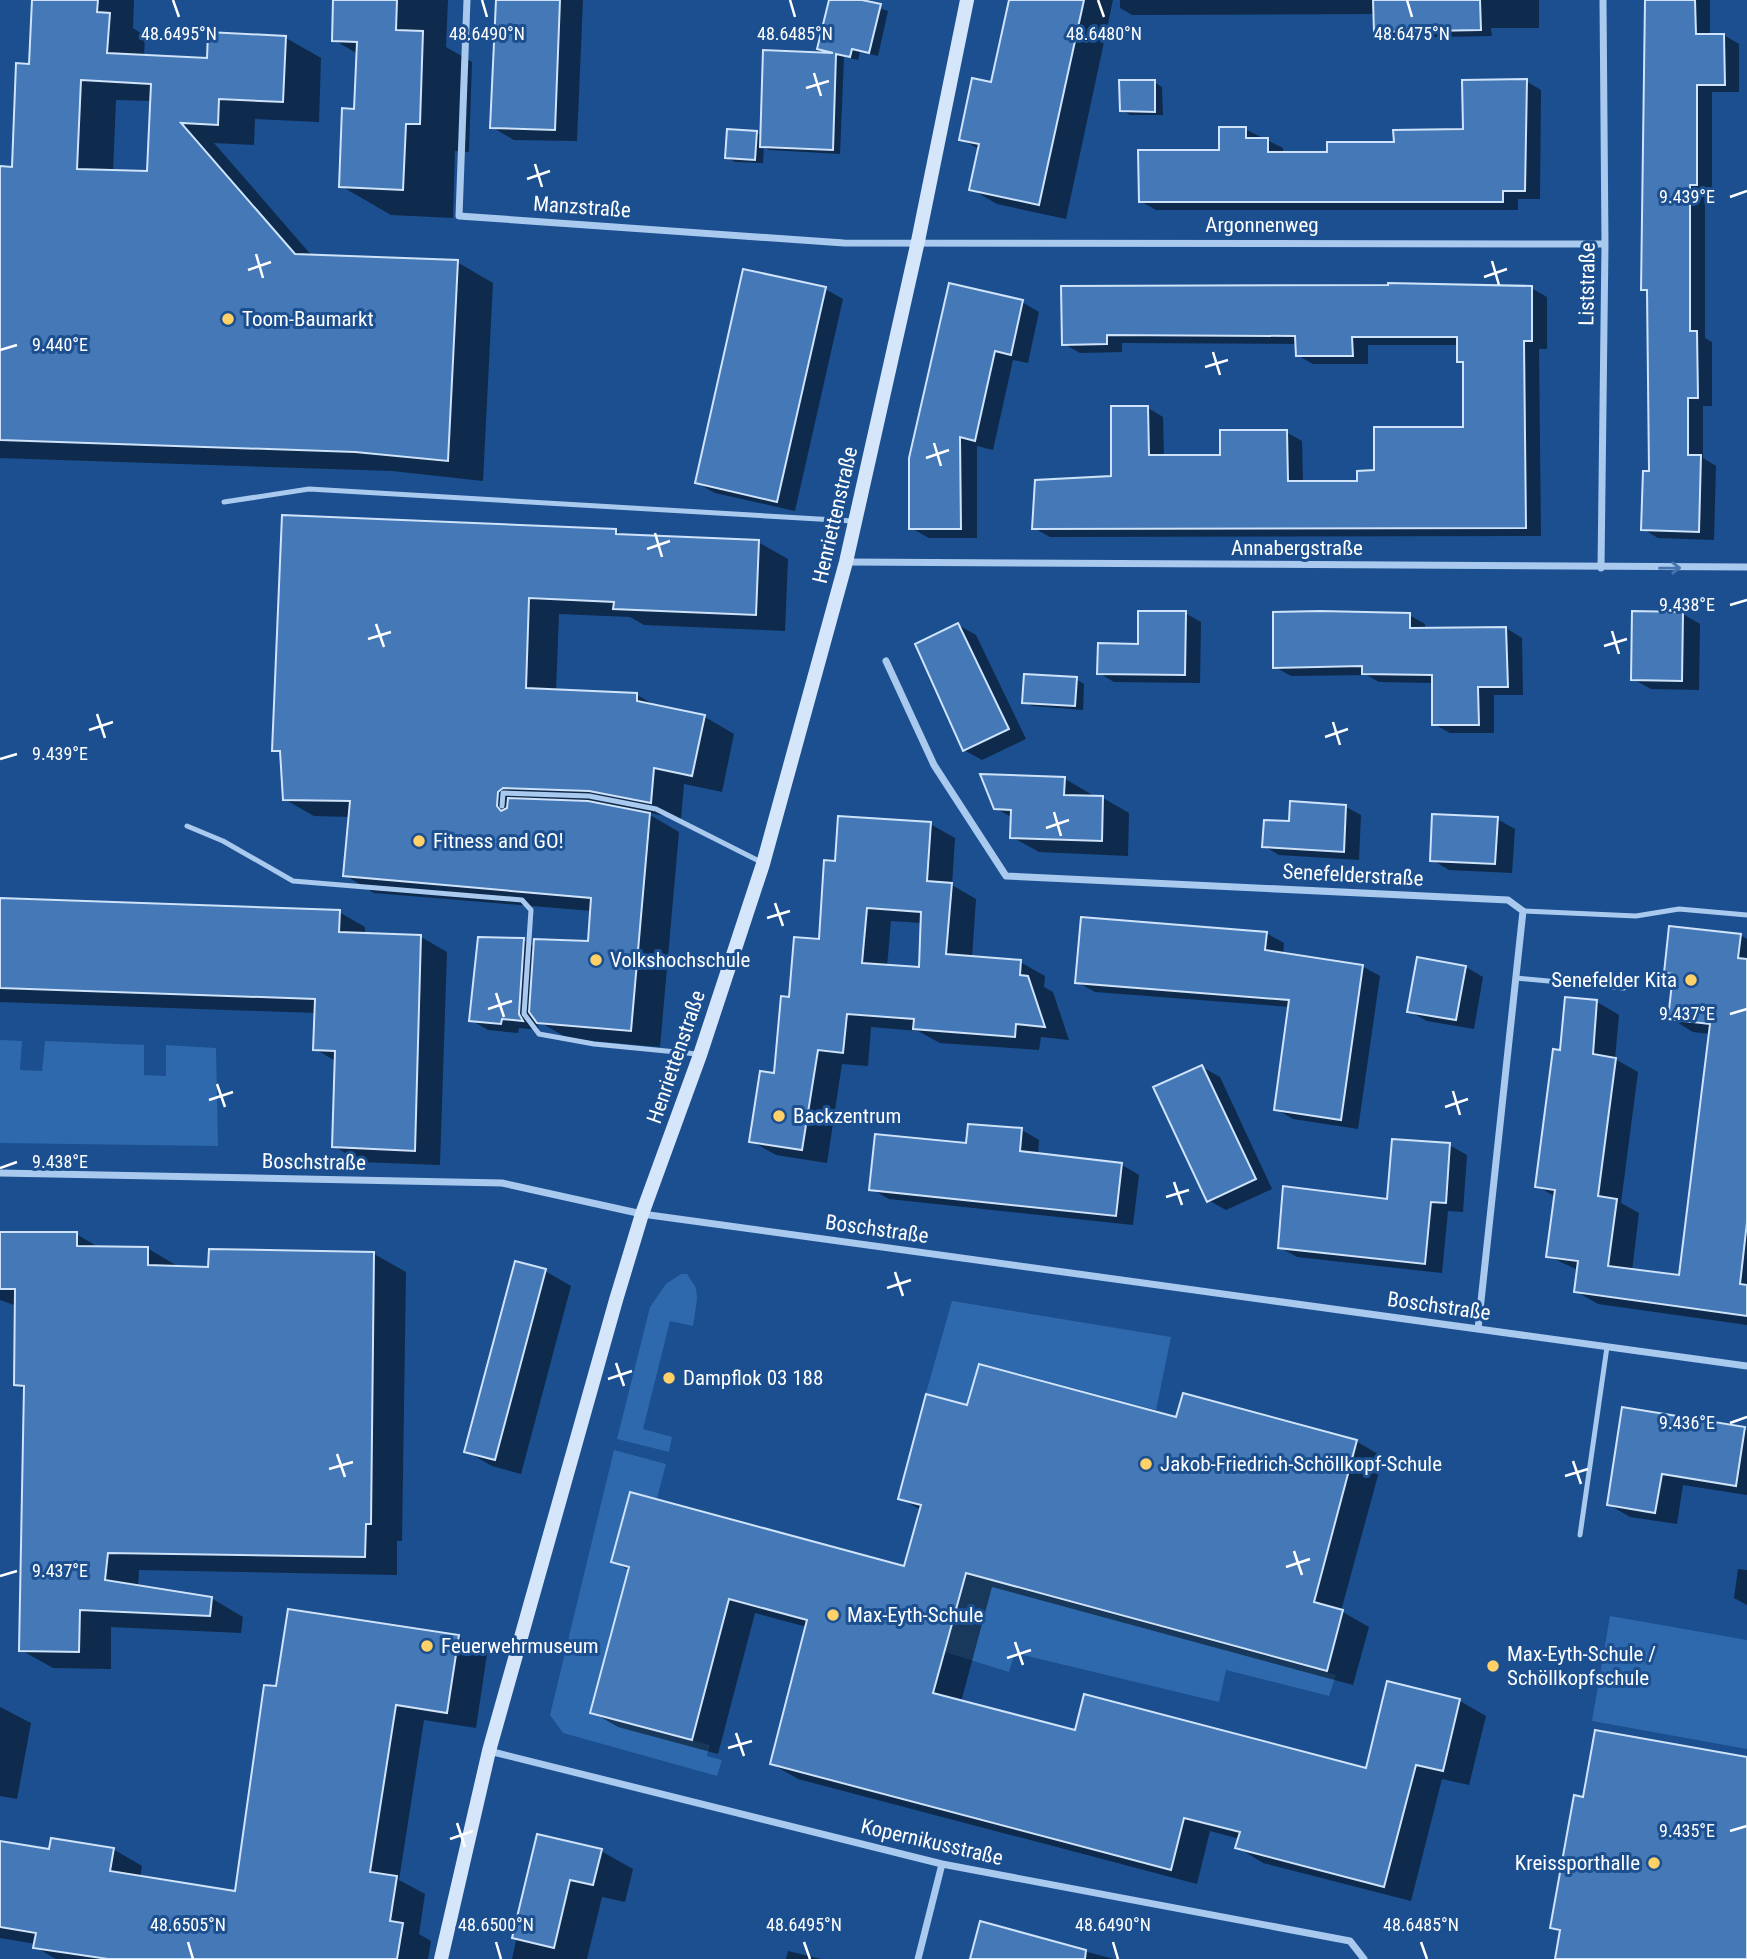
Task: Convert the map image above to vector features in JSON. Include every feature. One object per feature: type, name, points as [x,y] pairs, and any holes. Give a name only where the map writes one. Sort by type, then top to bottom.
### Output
[{"type":"street","name":"Manzstraße","points":[[467,0],[459,216],[844,243],[918,242]]},
{"type":"street","name":"Henriettenstraße","points":[[441,1959],[489,1751],[642,1214],[700,1055],[764,863],[846,562],[918,242],[967,0]]},
{"type":"street","name":"Liststraße","points":[[1601,568],[1605,244],[1603,0]]},
{"type":"street","name":"Argonnenweg","points":[[918,242],[1605,244]]},
{"type":"street","name":"Annabergstraße","points":[[846,562],[1747,567]]},
{"type":"street","name":"Senefelderstraße","points":[[886,661],[934,765],[1006,876],[1508,900],[1523,911]]},
{"type":"street","points":[[1478,1329],[1523,911]]},
{"type":"street","name":"Boschstraße","points":[[0,1173],[502,1183],[642,1214],[1747,1366]]},
{"type":"street","name":"Kopernikusstraße","points":[[489,1751],[942,1864],[1350,1941],[1364,1959]]},
{"type":"street","points":[[918,1959],[942,1864]]},
{"type":"lane","points":[[224,502],[309,489],[856,521]]},
{"type":"lane","points":[[502,806],[503,793],[589,796],[656,809],[764,863]]},
{"type":"lane","points":[[187,825],[223,841],[293,881],[522,900],[531,910],[524,1014],[539,1034],[594,1044],[700,1055]]},
{"type":"lane","points":[[489,897],[490,889]]},
{"type":"lane","points":[[1523,911],[1636,916],[1679,909],[1747,915]]},
{"type":"lane","points":[[1516,978],[1624,988]]},
{"type":"lane","points":[[1580,1535],[1607,1347]]},
{"type":"shaded area","points":[[0,1040],[22,1041],[20,1070],[42,1071],[45,1041],[144,1045],[144,1075],[166,1076],[166,1045],[216,1048],[218,1146],[0,1143]]},
{"type":"shaded area","points":[[681,1274],[687,1274],[696,1288],[693,1326],[670,1321],[643,1429],[672,1437],[669,1452],[617,1439],[650,1307],[666,1284]]},
{"type":"shaded area","points":[[952,1301],[1171,1337],[1156,1410],[979,1363],[967,1405],[926,1393]]},
{"type":"shaded area","points":[[614,1450],[666,1464],[657,1498],[629,1492],[611,1562],[639,1570],[630,1604],[619,1602],[589,1713],[710,1745],[707,1756],[722,1760],[717,1776],[563,1733],[550,1715]]},
{"type":"shaded area","points":[[965,1574],[1336,1675],[1329,1696],[1226,1670],[1219,1702],[1015,1653],[1009,1672],[945,1652]]},
{"type":"shaded area","points":[[1610,1616],[1747,1640],[1747,1749],[1592,1721]]},
{"type":"building","name":"Toom-Baumarkt","points":[[32,0],[98,0],[97,12],[110,13],[107,53],[207,58],[208,32],[286,36],[283,102],[219,99],[218,125],[181,123],[295,254],[458,260],[448,461],[355,452],[0,440],[0,166],[12,167],[16,63],[29,64]],"holes":[[[81,80],[151,84],[147,171],[77,169]]]},
{"type":"building","points":[[333,0],[397,0],[396,30],[423,31],[420,124],[406,124],[403,190],[339,187],[342,108],[354,109],[357,42],[332,41]]},
{"type":"building","points":[[496,0],[560,0],[555,130],[490,128]]},
{"type":"building","points":[[829,0],[862,0],[881,4],[869,53],[852,49],[850,57],[836,54],[833,150],[760,147],[763,50],[833,53],[817,49]]},
{"type":"building","points":[[1009,0],[1084,0],[1039,205],[969,190],[979,144],[959,140],[972,78],[991,82]]},
{"type":"building","points":[[1373,0],[1480,0],[1481,30],[1374,32]]},
{"type":"building","points":[[1645,0],[1695,0],[1696,34],[1724,34],[1725,85],[1697,85],[1697,185],[1690,185],[1690,331],[1697,331],[1698,398],[1688,398],[1688,455],[1701,455],[1699,532],[1641,530],[1643,471],[1649,471],[1647,290],[1641,290]]},
{"type":"building","points":[[1527,79],[1525,191],[1503,191],[1503,202],[1139,202],[1138,150],[1219,150],[1219,127],[1246,127],[1246,138],[1268,138],[1268,152],[1327,152],[1327,142],[1394,142],[1393,130],[1463,129],[1462,80]]},
{"type":"building","points":[[1119,80],[1155,80],[1155,112],[1120,111]]},
{"type":"building","points":[[727,129],[757,131],[755,160],[725,158]]},
{"type":"building","points":[[743,269],[826,287],[777,502],[695,483]]},
{"type":"building","points":[[949,283],[1023,300],[1011,355],[995,351],[975,441],[960,437],[961,529],[909,529],[909,458]]},
{"type":"building","points":[[1388,283],[1532,286],[1532,341],[1524,341],[1526,528],[1032,529],[1035,480],[1111,476],[1111,406],[1148,406],[1149,455],[1220,455],[1220,430],[1287,430],[1288,481],[1357,481],[1357,471],[1374,470],[1374,427],[1463,427],[1463,362],[1457,362],[1457,337],[1352,337],[1353,356],[1296,356],[1295,336],[1107,335],[1107,344],[1062,345],[1061,286]]},
{"type":"building","points":[[282,515],[616,529],[616,534],[759,540],[756,615],[613,609],[614,602],[529,598],[526,688],[637,693],[637,701],[705,715],[692,776],[654,768],[651,803],[589,791],[503,788],[498,792],[497,806],[501,811],[507,808],[508,798],[588,801],[650,813],[631,1031],[537,1023],[529,1012],[534,939],[588,941],[591,898],[343,876],[350,801],[283,800],[280,751],[272,751]]},
{"type":"building","points":[[1138,611],[1186,611],[1185,675],[1097,674],[1098,643],[1138,644]]},
{"type":"building","points":[[1632,611],[1683,612],[1682,681],[1631,680]]},
{"type":"building","points":[[1273,612],[1410,613],[1410,628],[1506,627],[1508,687],[1478,687],[1479,725],[1432,725],[1432,675],[1362,674],[1362,666],[1273,668]]},
{"type":"building","points":[[958,623],[1009,729],[963,751],[915,644]]},
{"type":"building","points":[[1024,674],[1077,677],[1075,706],[1022,703]]},
{"type":"building","points":[[980,774],[1065,777],[1064,795],[1103,796],[1102,841],[1010,838],[1011,810],[994,809]]},
{"type":"building","points":[[1290,801],[1346,805],[1344,852],[1262,847],[1264,820],[1289,821]]},
{"type":"building","points":[[1432,814],[1498,817],[1495,864],[1430,861]]},
{"type":"building","points":[[838,816],[931,822],[927,881],[952,883],[946,954],[1021,960],[1020,975],[1028,976],[1045,1027],[1016,1024],[1015,1037],[913,1029],[914,1019],[847,1014],[843,1053],[818,1050],[802,1150],[749,1142],[760,1071],[774,1073],[781,996],[789,997],[794,937],[819,939],[824,860],[835,861]],"holes":[[[867,908],[921,912],[919,967],[862,963]]]},
{"type":"building","points":[[0,898],[340,910],[339,932],[421,935],[415,1151],[332,1147],[335,1051],[313,1050],[315,999],[0,988]]},
{"type":"building","points":[[1081,917],[1267,932],[1265,950],[1363,965],[1341,1120],[1274,1110],[1289,1000],[1075,983]]},
{"type":"building","points":[[1669,926],[1741,934],[1738,958],[1747,959],[1747,1222],[1740,1284],[1747,1285],[1747,1316],[1574,1292],[1578,1261],[1546,1257],[1555,1190],[1535,1187],[1553,1049],[1560,1050],[1565,997],[1597,1000],[1593,1054],[1616,1058],[1598,1196],[1617,1199],[1608,1266],[1679,1275],[1710,1024],[1668,1019],[1673,974],[1664,973]]},
{"type":"building","points":[[478,937],[524,938],[519,1014],[523,1021],[502,1019],[501,1024],[469,1021]]},
{"type":"building","points":[[1417,957],[1466,966],[1456,1020],[1407,1012]]},
{"type":"building","points":[[1202,1065],[1256,1179],[1207,1202],[1153,1087]]},
{"type":"building","points":[[968,1124],[1022,1128],[1020,1151],[1122,1163],[1116,1216],[869,1190],[875,1134],[966,1143]]},
{"type":"building","points":[[1392,1139],[1450,1143],[1446,1203],[1431,1202],[1425,1264],[1278,1248],[1283,1186],[1387,1199]]},
{"type":"building","points":[[0,1232],[77,1232],[77,1246],[148,1247],[148,1265],[208,1267],[209,1249],[374,1252],[371,1524],[366,1524],[365,1557],[108,1553],[105,1580],[212,1597],[210,1616],[80,1610],[79,1652],[19,1651],[24,1386],[14,1385],[15,1289],[0,1289]]},
{"type":"building","points":[[515,1261],[546,1269],[495,1460],[464,1452]]},
{"type":"building","points":[[979,1364],[1176,1417],[1183,1393],[1357,1440],[1314,1602],[1343,1610],[1327,1671],[966,1573],[933,1693],[1075,1730],[1084,1694],[1366,1768],[1387,1681],[1460,1699],[1443,1771],[1416,1765],[1384,1887],[1235,1848],[1240,1832],[1184,1818],[1171,1870],[770,1764],[807,1620],[729,1599],[692,1740],[590,1713],[629,1567],[611,1562],[630,1492],[904,1566],[921,1505],[898,1499],[926,1394],[967,1405]]},
{"type":"building","points":[[1622,1407],[1745,1427],[1736,1486],[1662,1474],[1655,1513],[1607,1505]]},
{"type":"building","points":[[288,1609],[459,1635],[447,1713],[396,1705],[370,1872],[397,1876],[390,1921],[403,1923],[397,1959],[108,1959],[33,1948],[36,1933],[0,1927],[0,1841],[49,1849],[51,1838],[114,1848],[110,1871],[235,1891],[264,1685],[276,1686]]},
{"type":"building","name":"Kreissporthalle","points":[[1595,1730],[1747,1757],[1747,1959],[1555,1959],[1560,1930],[1550,1928],[1574,1795],[1583,1797]]},
{"type":"building","points":[[537,1834],[602,1849],[593,1885],[570,1880],[554,1948],[512,1938]]},
{"type":"building","points":[[980,1921],[1086,1950],[1085,1959],[970,1959]]},
{"type":"place","name":"Toom-Baumarkt","points":[[228,319]]},
{"type":"place","name":"Fitness and GO!","points":[[419,841]]},
{"type":"place","name":"Volkshochschule","points":[[596,960]]},
{"type":"place","name":"Senefelder Kita","points":[[1691,980]]},
{"type":"place","name":"Backzentrum","points":[[779,1116]]},
{"type":"place","name":"Dampflok 03 188","points":[[669,1378]]},
{"type":"place","name":"Jakob-Friedrich-Schöllkopf-Schule","points":[[1146,1464]]},
{"type":"place","name":"Max-Eyth-Schule","points":[[833,1615]]},
{"type":"place","name":"Feuerwehrmuseum","points":[[427,1646]]},
{"type":"place","name":"Max-Eyth-Schule / Schöllkopfschule","points":[[1493,1666]]},
{"type":"place","name":"Kreissporthalle","points":[[1654,1863]]}]
